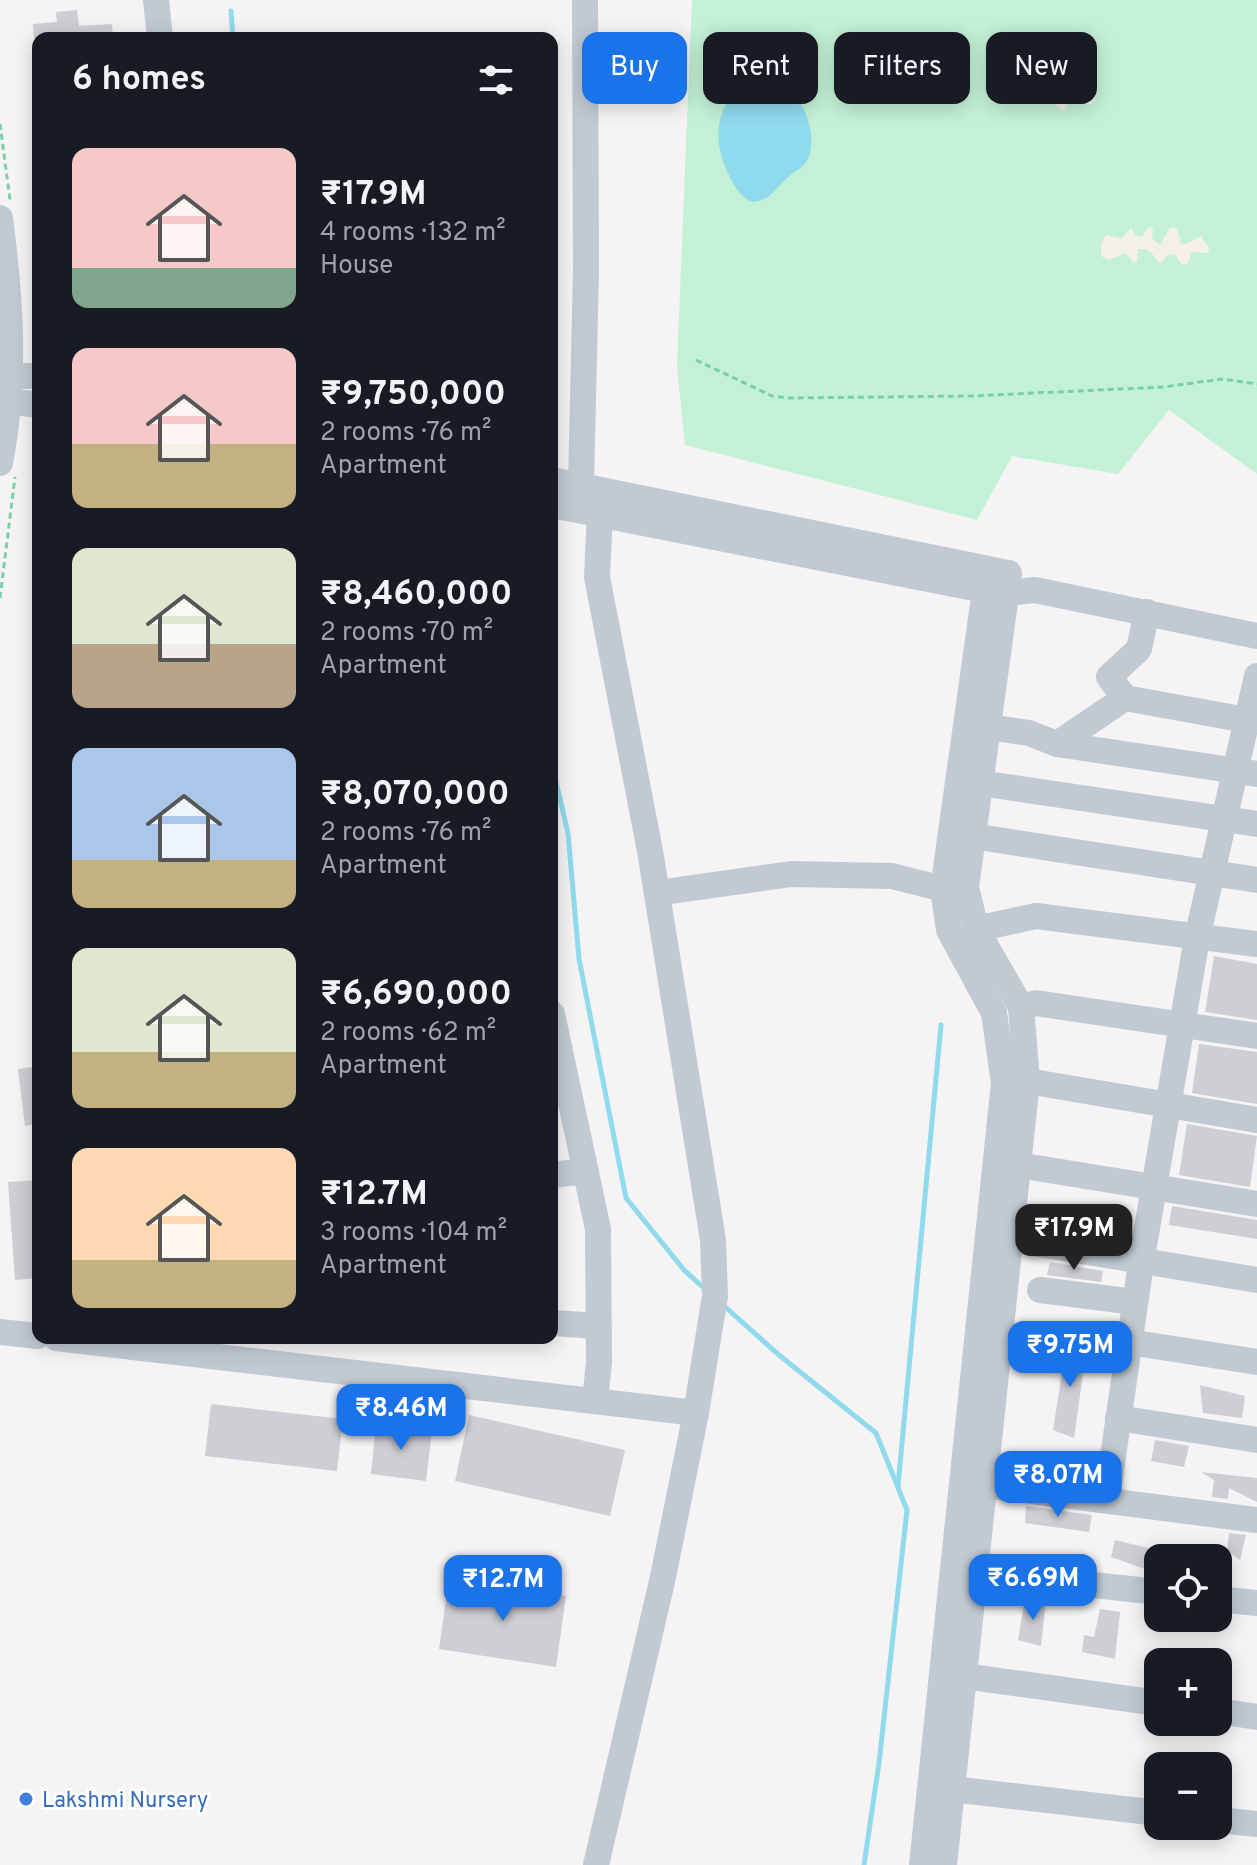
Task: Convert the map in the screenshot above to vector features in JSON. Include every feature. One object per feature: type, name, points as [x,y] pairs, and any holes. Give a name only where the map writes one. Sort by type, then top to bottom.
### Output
[{"type":"street","points":[[156,0],[159,32]]},
{"type":"street","points":[[585,0],[586,270],[597,577],[657,893],[713,1240],[714,1301],[696,1413],[663,1577],[596,1865]]},
{"type":"street","points":[[0,218],[12,327],[0,463]]},
{"type":"street","points":[[5,388],[32,378]]},
{"type":"street","points":[[5,388],[32,402]]},
{"type":"street","points":[[558,482],[594,496],[1257,636]]},
{"type":"street","points":[[558,504],[594,496]]},
{"type":"street","points":[[922,1865],[999,1238],[1018,1165],[1027,1081],[1021,1007],[976,929],[966,887],[988,727],[997,581]]},
{"type":"street","points":[[944,1865],[984,1485],[999,1238],[1004,1083],[994,1013],[949,930],[943,889],[997,581]]},
{"type":"street","points":[[1147,612],[1139,649],[1109,677],[1125,698],[1252,721]]},
{"type":"street","points":[[1107,1498],[1141,1263],[1197,938],[1224,818],[1246,772],[1257,676]]},
{"type":"street","points":[[1057,744],[1125,698]]},
{"type":"street","points":[[988,727],[1029,733],[1057,744],[1246,772]]},
{"type":"street","points":[[980,783],[1257,824]]},
{"type":"street","points":[[972,836],[1257,880]]},
{"type":"street","points":[[657,893],[791,874],[892,876],[943,889]]},
{"type":"street","points":[[976,929],[1036,916],[1257,944]]},
{"type":"street","points":[[1021,1007],[1036,1003],[1257,1036]]},
{"type":"street","points":[[558,1042],[598,1229],[595,1401]]},
{"type":"street","points":[[1027,1081],[1257,1120]]},
{"type":"street","points":[[1018,1165],[1257,1204]]},
{"type":"street","points":[[558,1174],[586,1171]]},
{"type":"street","points":[[999,1238],[1257,1280]]},
{"type":"street","points":[[1040,1290],[1135,1302]]},
{"type":"street","points":[[558,1323],[598,1326]]},
{"type":"street","points":[[0,1332],[32,1335]]},
{"type":"street","points":[[1129,1342],[1257,1362]]},
{"type":"street","points":[[107,1344],[696,1413]]},
{"type":"street","points":[[1118,1418],[1257,1440]]},
{"type":"street","points":[[984,1485],[1107,1498],[1257,1520]]},
{"type":"street","points":[[975,1572],[1144,1590]]},
{"type":"street","points":[[1232,1600],[1257,1603]]},
{"type":"street","points":[[964,1676],[1144,1701]]},
{"type":"street","points":[[1232,1713],[1257,1717]]},
{"type":"street","points":[[952,1789],[1144,1811]]},
{"type":"street","points":[[1232,1821],[1257,1824]]},
{"type":"path","points":[[696,360],[772,396],[789,398],[971,396],[1163,387],[1222,379],[1257,384]]},
{"type":"green space","points":[[692,0],[1257,0],[1257,474],[1169,410],[1118,474],[1012,456],[977,520],[685,445],[677,366]]},
{"type":"sand","points":[[1055,104],[1068,104],[1063,110]]},
{"type":"sand","points":[[1149,227],[1153,228],[1152,239],[1160,245],[1170,228],[1177,228],[1181,243],[1187,244],[1201,236],[1209,248],[1208,253],[1192,252],[1187,265],[1181,264],[1175,254],[1168,255],[1161,263],[1143,249],[1138,249],[1137,262],[1133,263],[1126,253],[1109,260],[1101,256],[1101,244],[1106,235],[1122,238],[1131,228],[1136,236],[1142,237]]},
{"type":"water","points":[[726,104],[800,104],[811,135],[807,161],[769,196],[759,201],[748,200],[736,188],[722,159],[719,129]]},
{"type":"building","points":[[77,10],[79,26],[112,24],[113,32],[34,32],[33,24],[57,22],[56,12]]},
{"type":"building","points":[[1214,956],[1257,964],[1257,1020],[1205,1012]]},
{"type":"building","points":[[1199,1044],[1257,1052],[1257,1104],[1192,1093]]},
{"type":"building","points":[[32,1067],[32,1125],[25,1126],[18,1069]]},
{"type":"building","points":[[1187,1124],[1257,1136],[1250,1187],[1179,1175]]},
{"type":"building","points":[[32,1180],[32,1279],[15,1280],[8,1182]]},
{"type":"building","points":[[1172,1206],[1257,1220],[1257,1239],[1169,1225]]},
{"type":"building","points":[[1050,1262],[1103,1271],[1101,1282],[1047,1275]]},
{"type":"building","points":[[1067,1342],[1087,1345],[1074,1438],[1053,1430]]},
{"type":"building","points":[[1200,1385],[1245,1396],[1242,1418],[1203,1413]]},
{"type":"building","points":[[211,1404],[343,1419],[337,1471],[205,1456]]},
{"type":"building","points":[[469,1415],[625,1450],[610,1516],[455,1481]]},
{"type":"building","points":[[376,1424],[432,1431],[426,1481],[371,1474]]},
{"type":"building","points":[[1155,1440],[1189,1446],[1184,1467],[1151,1461]]},
{"type":"building","points":[[1201,1472],[1257,1478],[1257,1502],[1229,1488],[1228,1499],[1212,1497],[1214,1480]]},
{"type":"building","points":[[1026,1506],[1092,1515],[1089,1532],[1025,1523]]},
{"type":"building","points":[[1229,1533],[1246,1535],[1240,1560],[1232,1554],[1232,1544],[1228,1544]]},
{"type":"building","points":[[1115,1540],[1144,1547],[1144,1569],[1111,1557]]},
{"type":"building","points":[[449,1579],[566,1596],[556,1667],[439,1649]]},
{"type":"building","points":[[1025,1598],[1046,1601],[1041,1646],[1018,1640]]},
{"type":"building","points":[[1100,1609],[1120,1612],[1115,1659],[1082,1652],[1084,1635],[1094,1637]]},
{"type":"waterway","points":[[231,11],[233,32]]},
{"type":"waterway","points":[[558,790],[568,833],[579,959],[626,1198],[684,1270],[706,1290]]},
{"type":"waterway","points":[[898,1486],[941,1025]]},
{"type":"waterway","points":[[723,1305],[779,1355],[876,1433],[907,1510],[879,1763],[864,1865]]},
{"type":"place","name":"Lakshmi Nursery","points":[[26,1799]]}]
